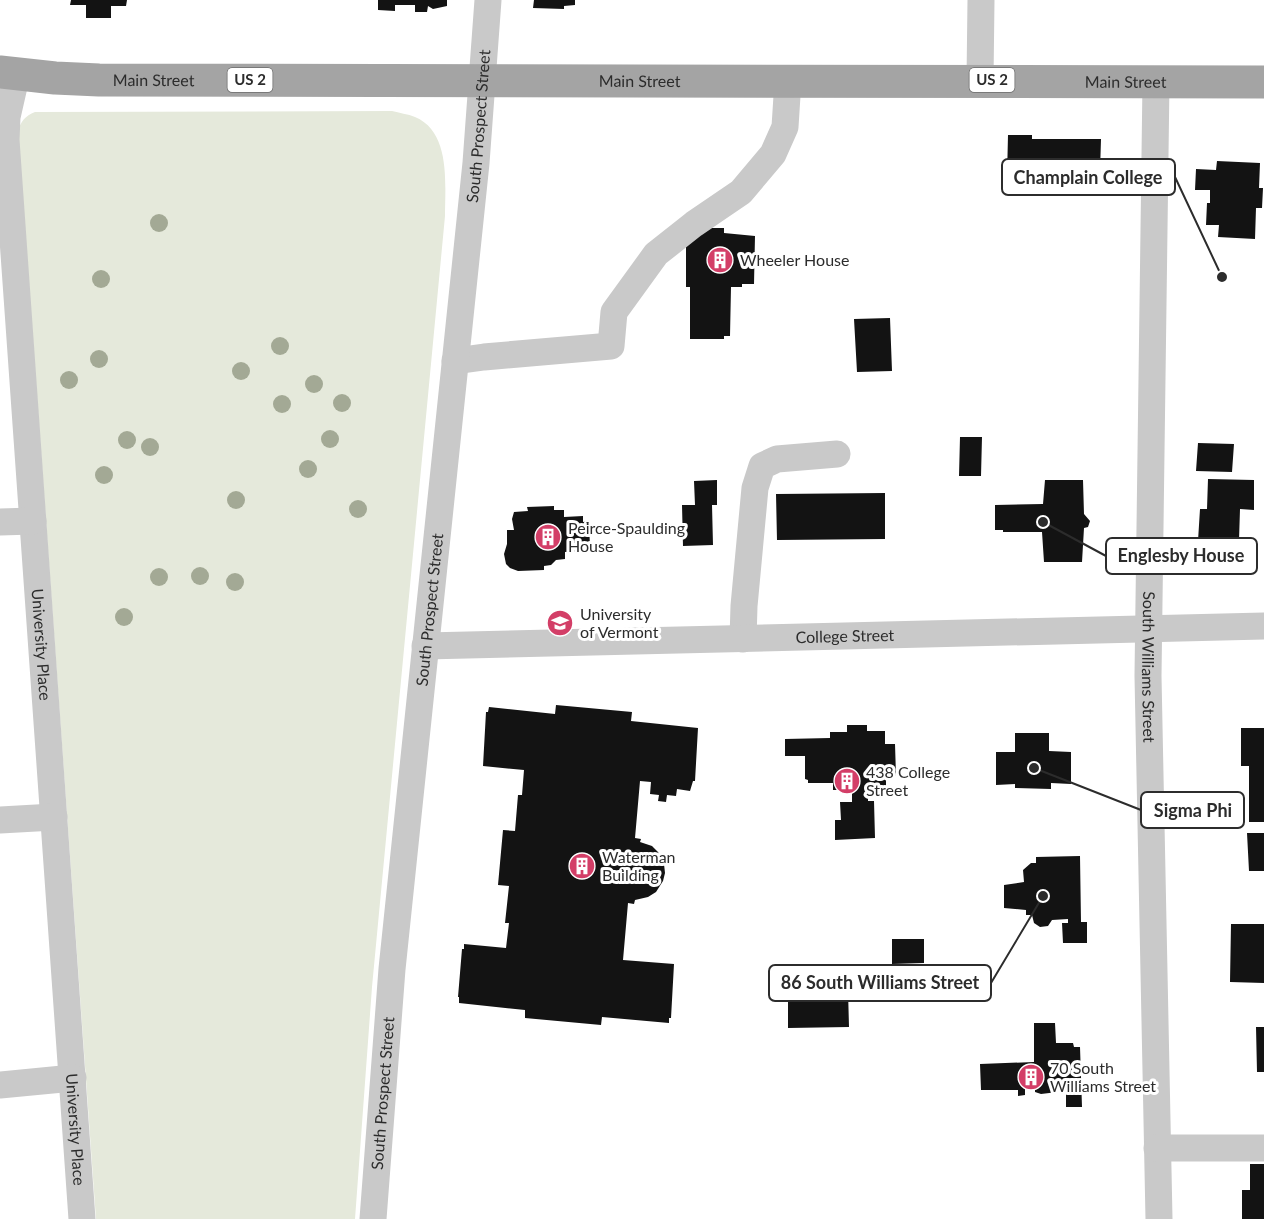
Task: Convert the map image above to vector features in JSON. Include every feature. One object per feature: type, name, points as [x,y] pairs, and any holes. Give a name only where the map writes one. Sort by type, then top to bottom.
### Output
[{"type":"main road","name":"Main Street","points":[[6,70],[56,78],[99,80],[1264,82]]},
{"type":"street","name":"South Prospect Street","points":[[373,1219],[392,969],[483,80],[488,0]]},
{"type":"street","points":[[980,80],[981,0]]},
{"type":"street","name":"University Place","points":[[6,70],[9,306],[33,521],[82,1219]]},
{"type":"street","points":[[454,361],[611,346],[614,312],[656,254],[694,224],[741,192],[773,154],[785,127],[788,80]]},
{"type":"street","name":"South Williams Street","points":[[1156,81],[1149,629],[1152,930],[1159,1219]]},
{"type":"street","points":[[743,639],[755,488],[762,466],[777,459],[837,454]]},
{"type":"street","points":[[0,522],[33,521]]},
{"type":"street","name":"College Street","points":[[424,646],[1264,626]]},
{"type":"street","points":[[0,820],[54,817]]},
{"type":"street","points":[[0,1085],[73,1078]]},
{"type":"street","points":[[1157,1148],[1264,1148]]},
{"type":"shaded area","points":[[392,111],[415,117],[427,124],[435,134],[444,160],[445,216],[372,987],[355,1219],[96,1219],[18,131],[24,119],[35,112]]},
{"type":"building","points":[[71,0],[127,0],[126,6],[111,6],[111,18],[86,18],[86,5],[70,5]]},
{"type":"building","points":[[378,0],[447,0],[447,6],[433,9],[428,6],[427,12],[415,12],[415,5],[395,5],[395,11],[378,10]]},
{"type":"building","points":[[534,0],[575,0],[575,5],[564,6],[564,9],[533,8]]},
{"type":"building","points":[[1008,135],[1032,135],[1032,139],[1101,139],[1100,172],[1081,171],[1080,179],[1007,177]]},
{"type":"building","points":[[1217,161],[1260,163],[1259,188],[1263,188],[1262,208],[1256,208],[1255,239],[1218,237],[1219,225],[1206,225],[1210,190],[1195,190],[1196,169],[1216,170]]},
{"type":"building","name":"Wheeler House","points":[[705,228],[724,228],[724,233],[755,236],[754,284],[731,287],[730,336],[724,336],[724,339],[690,339],[690,287],[686,287],[686,233],[705,233]]},
{"type":"building","points":[[890,318],[892,371],[857,372],[854,319]]},
{"type":"building","points":[[960,437],[982,437],[981,476],[959,476]]},
{"type":"building","points":[[1198,443],[1234,444],[1232,472],[1196,471]]},
{"type":"building","points":[[1208,479],[1254,480],[1254,510],[1240,509],[1238,572],[1185,570],[1186,541],[1198,541],[1200,509],[1207,509]]},
{"type":"building","points":[[717,480],[717,505],[712,505],[713,545],[683,546],[682,505],[695,505],[694,481]]},
{"type":"building","points":[[1045,480],[1083,480],[1084,514],[1090,521],[1088,527],[1084,528],[1082,562],[1044,562],[1042,532],[995,530],[995,505],[1043,504]]},
{"type":"building","points":[[885,493],[885,539],[777,540],[776,494]]},
{"type":"building","name":"Peirce-Spaulding House","points":[[554,506],[554,510],[564,510],[564,517],[583,516],[583,522],[589,521],[590,548],[584,551],[565,552],[565,559],[556,560],[551,565],[544,566],[544,570],[518,571],[510,568],[506,564],[504,554],[507,530],[514,530],[512,519],[514,512],[528,511],[527,507]]},
{"type":"building","name":"Waterman Building","points":[[556,705],[632,712],[631,721],[698,728],[695,781],[690,791],[677,789],[676,796],[667,795],[666,802],[658,801],[659,795],[650,794],[651,782],[640,781],[635,838],[641,839],[640,842],[652,846],[658,852],[664,864],[665,873],[656,892],[648,897],[635,900],[634,904],[628,903],[623,960],[674,964],[669,1023],[602,1017],[601,1025],[525,1018],[525,1010],[459,1003],[464,944],[506,948],[509,923],[505,923],[509,886],[498,885],[503,830],[515,831],[518,795],[522,795],[524,770],[483,766],[486,712],[489,707],[555,714]]},
{"type":"building","name":"438 College Street","points":[[847,725],[867,725],[867,731],[885,731],[885,744],[895,744],[896,776],[886,776],[886,791],[868,791],[868,801],[874,801],[875,838],[835,840],[835,820],[841,820],[840,802],[852,802],[852,790],[833,790],[833,783],[808,783],[805,779],[805,756],[785,756],[785,739],[830,738],[830,732],[847,732]]},
{"type":"building","points":[[1241,728],[1264,728],[1264,822],[1249,822],[1249,766],[1241,766]]},
{"type":"building","points":[[1015,733],[1049,733],[1049,751],[1071,752],[1071,784],[1051,783],[1051,789],[1015,788],[1015,784],[996,785],[996,752],[1015,752]]},
{"type":"building","points":[[1247,833],[1264,833],[1264,871],[1249,871]]},
{"type":"building","points":[[1080,856],[1081,922],[1087,922],[1087,943],[1063,943],[1062,923],[1068,923],[1068,919],[1052,920],[1048,926],[1040,927],[1034,923],[1032,915],[1026,915],[1026,910],[1004,908],[1004,885],[1024,882],[1023,870],[1031,863],[1036,863],[1036,857]]},
{"type":"building","points":[[1231,924],[1264,924],[1264,983],[1230,982]]},
{"type":"building","points":[[892,939],[924,939],[924,963],[892,964]]},
{"type":"building","points":[[805,985],[805,988],[837,987],[837,990],[848,990],[849,1027],[788,1028],[788,991],[791,991],[791,986]]},
{"type":"building","name":"70 South Williams Street","points":[[1034,1023],[1055,1023],[1056,1043],[1073,1043],[1074,1047],[1080,1047],[1082,1107],[1066,1107],[1066,1091],[1041,1094],[1035,1092],[1035,1089],[1025,1089],[1025,1095],[1018,1096],[1018,1090],[981,1090],[980,1064],[1034,1062]]},
{"type":"building","points":[[1256,1027],[1264,1027],[1264,1072],[1257,1072]]},
{"type":"building","points":[[1250,1164],[1264,1164],[1264,1219],[1242,1219],[1242,1190],[1250,1190]]},
{"type":"place","name":"Wheeler House","points":[[720,260]]},
{"type":"place","name":"Champlain College","points":[[1222,277]]},
{"type":"place","name":"Englesby House","points":[[1043,522]]},
{"type":"place","name":"Peirce-Spaulding House","points":[[548,537]]},
{"type":"place","name":"University of Vermont","points":[[560,623]]},
{"type":"place","name":"Sigma Phi","points":[[1034,768]]},
{"type":"place","name":"438 College Street","points":[[847,781]]},
{"type":"place","name":"Waterman Building","points":[[582,866]]},
{"type":"place","name":"86 South Williams Street","points":[[1043,896]]},
{"type":"place","name":"70 South Williams Street","points":[[1031,1077]]}]
